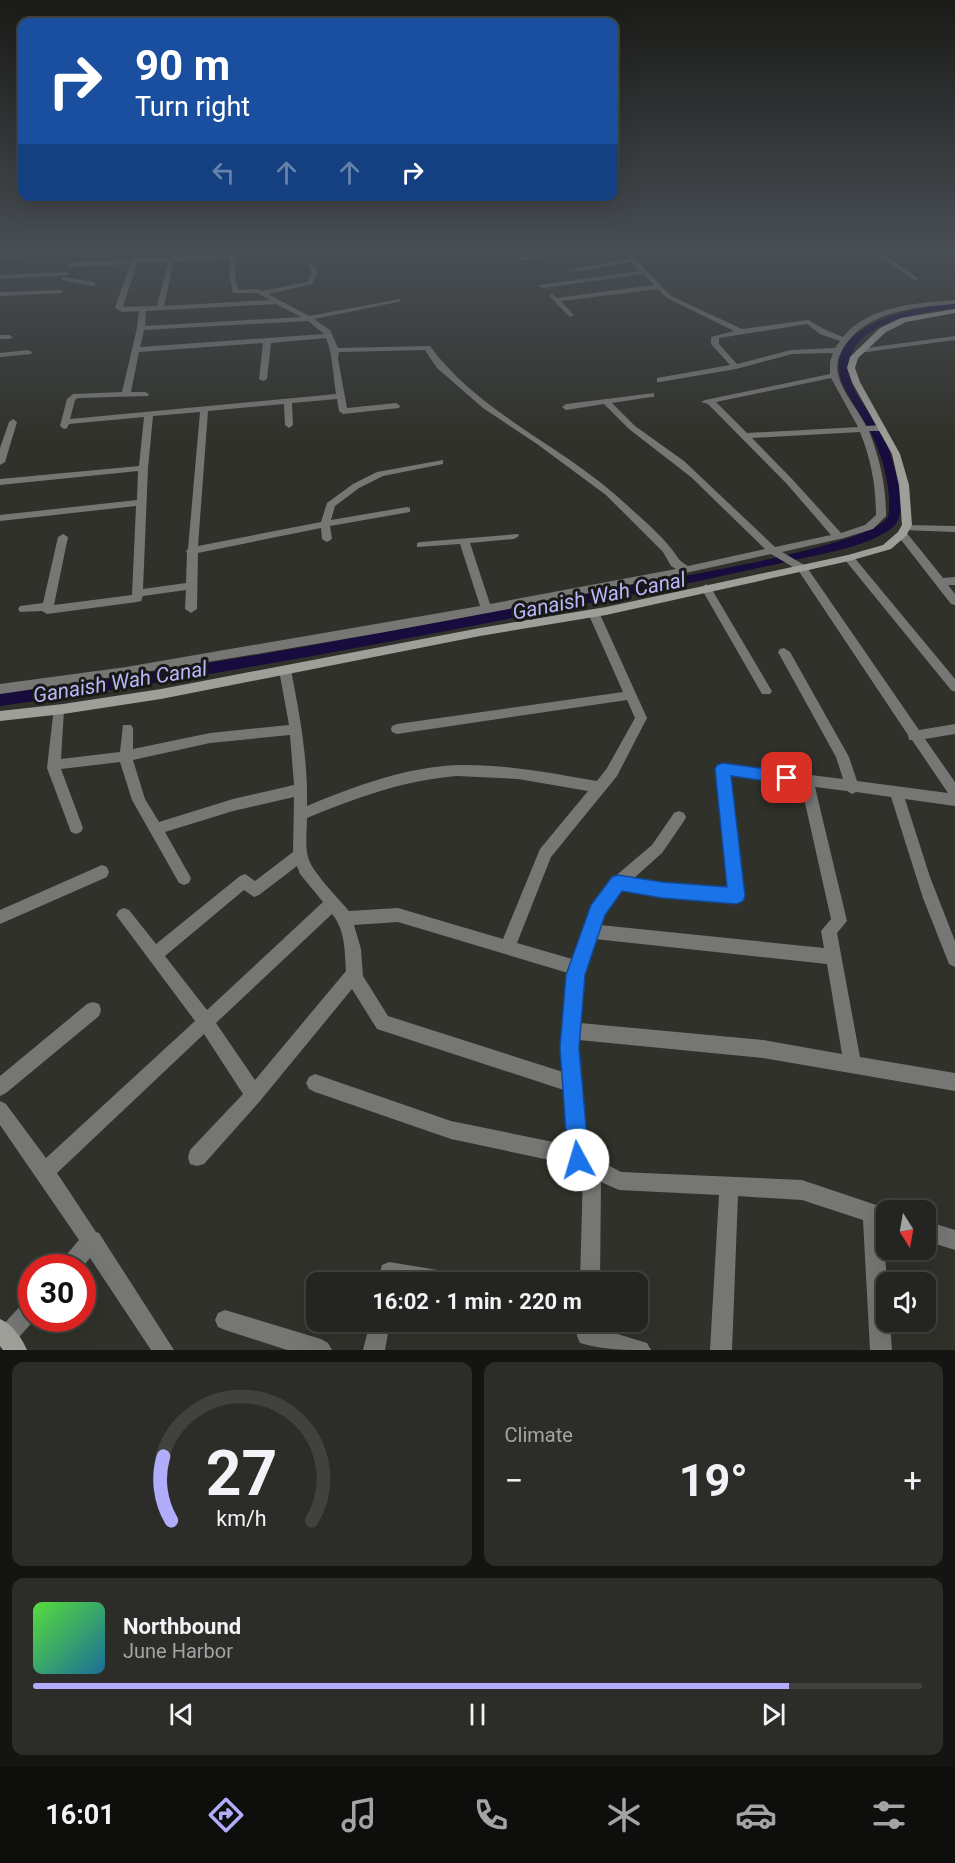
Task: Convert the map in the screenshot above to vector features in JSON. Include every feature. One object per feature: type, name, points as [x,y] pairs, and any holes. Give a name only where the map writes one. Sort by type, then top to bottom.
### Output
[{"type":"street","points":[[126,394],[143,313]]},
{"type":"street","points":[[300,313],[330,336],[335,350],[333,359],[343,411],[396,406]]},
{"type":"street","points":[[141,328],[309,318],[334,313]]},
{"type":"street","points":[[702,313],[740,331]]},
{"type":"street","points":[[0,689],[126,671],[650,578],[774,551],[869,527],[882,516],[880,484],[865,428],[834,375],[834,359],[845,340],[865,323],[890,313],[902,319]]},
{"type":"street","points":[[0,716],[58,710],[160,694],[594,613],[849,558],[887,547],[904,531],[907,513],[904,485],[896,454],[856,382],[851,368],[854,357],[859,351],[883,330],[902,319],[942,313]]},
{"type":"street","points":[[736,367],[715,344],[714,339],[740,331],[808,322],[823,332],[845,340]]},
{"type":"street","points":[[136,350],[330,336]]},
{"type":"street","points":[[859,351],[955,338]]},
{"type":"street","points":[[263,379],[267,341]]},
{"type":"street","points":[[335,350],[427,348],[440,366],[486,406],[609,493],[667,550],[675,564],[685,569]]},
{"type":"street","points":[[660,380],[736,367],[791,349],[838,350]]},
{"type":"street","points":[[0,366],[3,354],[28,352]]},
{"type":"street","points":[[834,375],[707,402],[746,436],[838,536]]},
{"type":"street","points":[[145,393],[76,396],[72,399],[64,424],[339,396]]},
{"type":"street","points":[[566,407],[651,395]]},
{"type":"street","points":[[288,401],[289,425]]},
{"type":"street","points":[[607,402],[616,416],[682,464],[774,551],[789,563],[802,568],[914,736],[955,793]]},
{"type":"street","points":[[191,609],[191,551],[201,468],[204,409]]},
{"type":"street","points":[[63,537],[47,610],[137,598],[142,468],[149,414]]},
{"type":"street","points":[[0,430],[12,425],[0,462]]},
{"type":"street","points":[[746,436],[881,428]]},
{"type":"street","points":[[327,539],[325,524],[330,505],[356,486],[380,474],[440,462]]},
{"type":"street","points":[[0,482],[142,468]]},
{"type":"street","points":[[0,518],[142,502]]},
{"type":"street","points":[[191,551],[407,510]]},
{"type":"street","points":[[904,531],[955,529]]},
{"type":"street","points":[[904,531],[955,601]]},
{"type":"street","points":[[421,545],[514,536]]},
{"type":"street","points":[[464,541],[486,608]]},
{"type":"street","points":[[849,558],[955,687]]},
{"type":"street","points":[[940,582],[955,581]]},
{"type":"street","points":[[137,593],[190,586]]},
{"type":"street","points":[[706,588],[766,691]]},
{"type":"street","points":[[24,609],[48,606]]},
{"type":"street","points":[[508,947],[545,853],[612,772],[641,718],[594,613]]},
{"type":"street","points":[[784,652],[842,757],[852,788]]},
{"type":"street","points":[[285,670],[297,729],[302,789],[300,855],[305,869],[345,918],[353,949],[355,978],[383,1023],[571,1083]]},
{"type":"street","points":[[397,729],[631,695]]},
{"type":"street","points":[[58,710],[54,765],[76,828]]},
{"type":"street","points":[[127,728],[126,756],[139,800],[184,878]]},
{"type":"street","points":[[54,765],[126,756],[210,738],[297,729]]},
{"type":"street","points":[[914,736],[955,729]]},
{"type":"street","points":[[618,883],[662,890],[737,896],[723,769],[955,800]]},
{"type":"street","points":[[302,814],[396,780],[440,771],[519,774],[599,787]]},
{"type":"street","points":[[807,781],[839,921],[829,931],[853,1065]]},
{"type":"street","points":[[156,829],[233,805],[302,789]]},
{"type":"street","points":[[897,794],[921,870],[955,959]]},
{"type":"street","points":[[590,1272],[585,1163],[571,1083],[571,1031],[577,968],[598,910],[618,883],[657,849],[679,817]]},
{"type":"street","points":[[154,954],[245,881],[254,890],[300,855]]},
{"type":"street","points":[[0,917],[102,872]]},
{"type":"street","points":[[45,1172],[334,902]]},
{"type":"street","points":[[124,915],[207,1022],[254,1095]]},
{"type":"street","points":[[345,918],[398,915],[577,968]]},
{"type":"street","points":[[590,931],[833,957]]},
{"type":"street","points":[[197,1156],[254,1095],[355,973]]},
{"type":"street","points":[[0,1087],[93,1010]]},
{"type":"street","points":[[571,1031],[763,1049],[955,1082]]},
{"type":"street","points":[[315,1083],[451,1130],[570,1155],[619,1181],[802,1190],[876,1214]]},
{"type":"street","points":[[0,1110],[92,1240],[163,1350]]},
{"type":"street","points":[[721,1350],[729,1188]]},
{"type":"street","points":[[936,1234],[955,1240]]},
{"type":"street","points":[[80,1254],[92,1240]]},
{"type":"street","points":[[880,1260],[881,1350]]},
{"type":"street","points":[[225,1320],[277,1343],[321,1350]]},
{"type":"street","points":[[7,1339],[18,1325]]},
{"type":"street","points":[[374,1350],[378,1332]]},
{"type":"street","points":[[587,1332],[587,1336],[640,1350]]},
{"type":"waterway","name":"Ganaish Wah Canal","points":[[0,700],[225,667],[448,626],[754,565],[839,545],[876,532],[893,520],[895,510],[893,488],[877,434],[847,383],[845,358],[852,343],[865,331],[882,322],[910,313]]},
{"type":"route","points":[[578,1160],[570,1048],[576,975],[583,948],[598,910],[618,883],[662,890],[737,896],[723,769],[787,778]]}]
